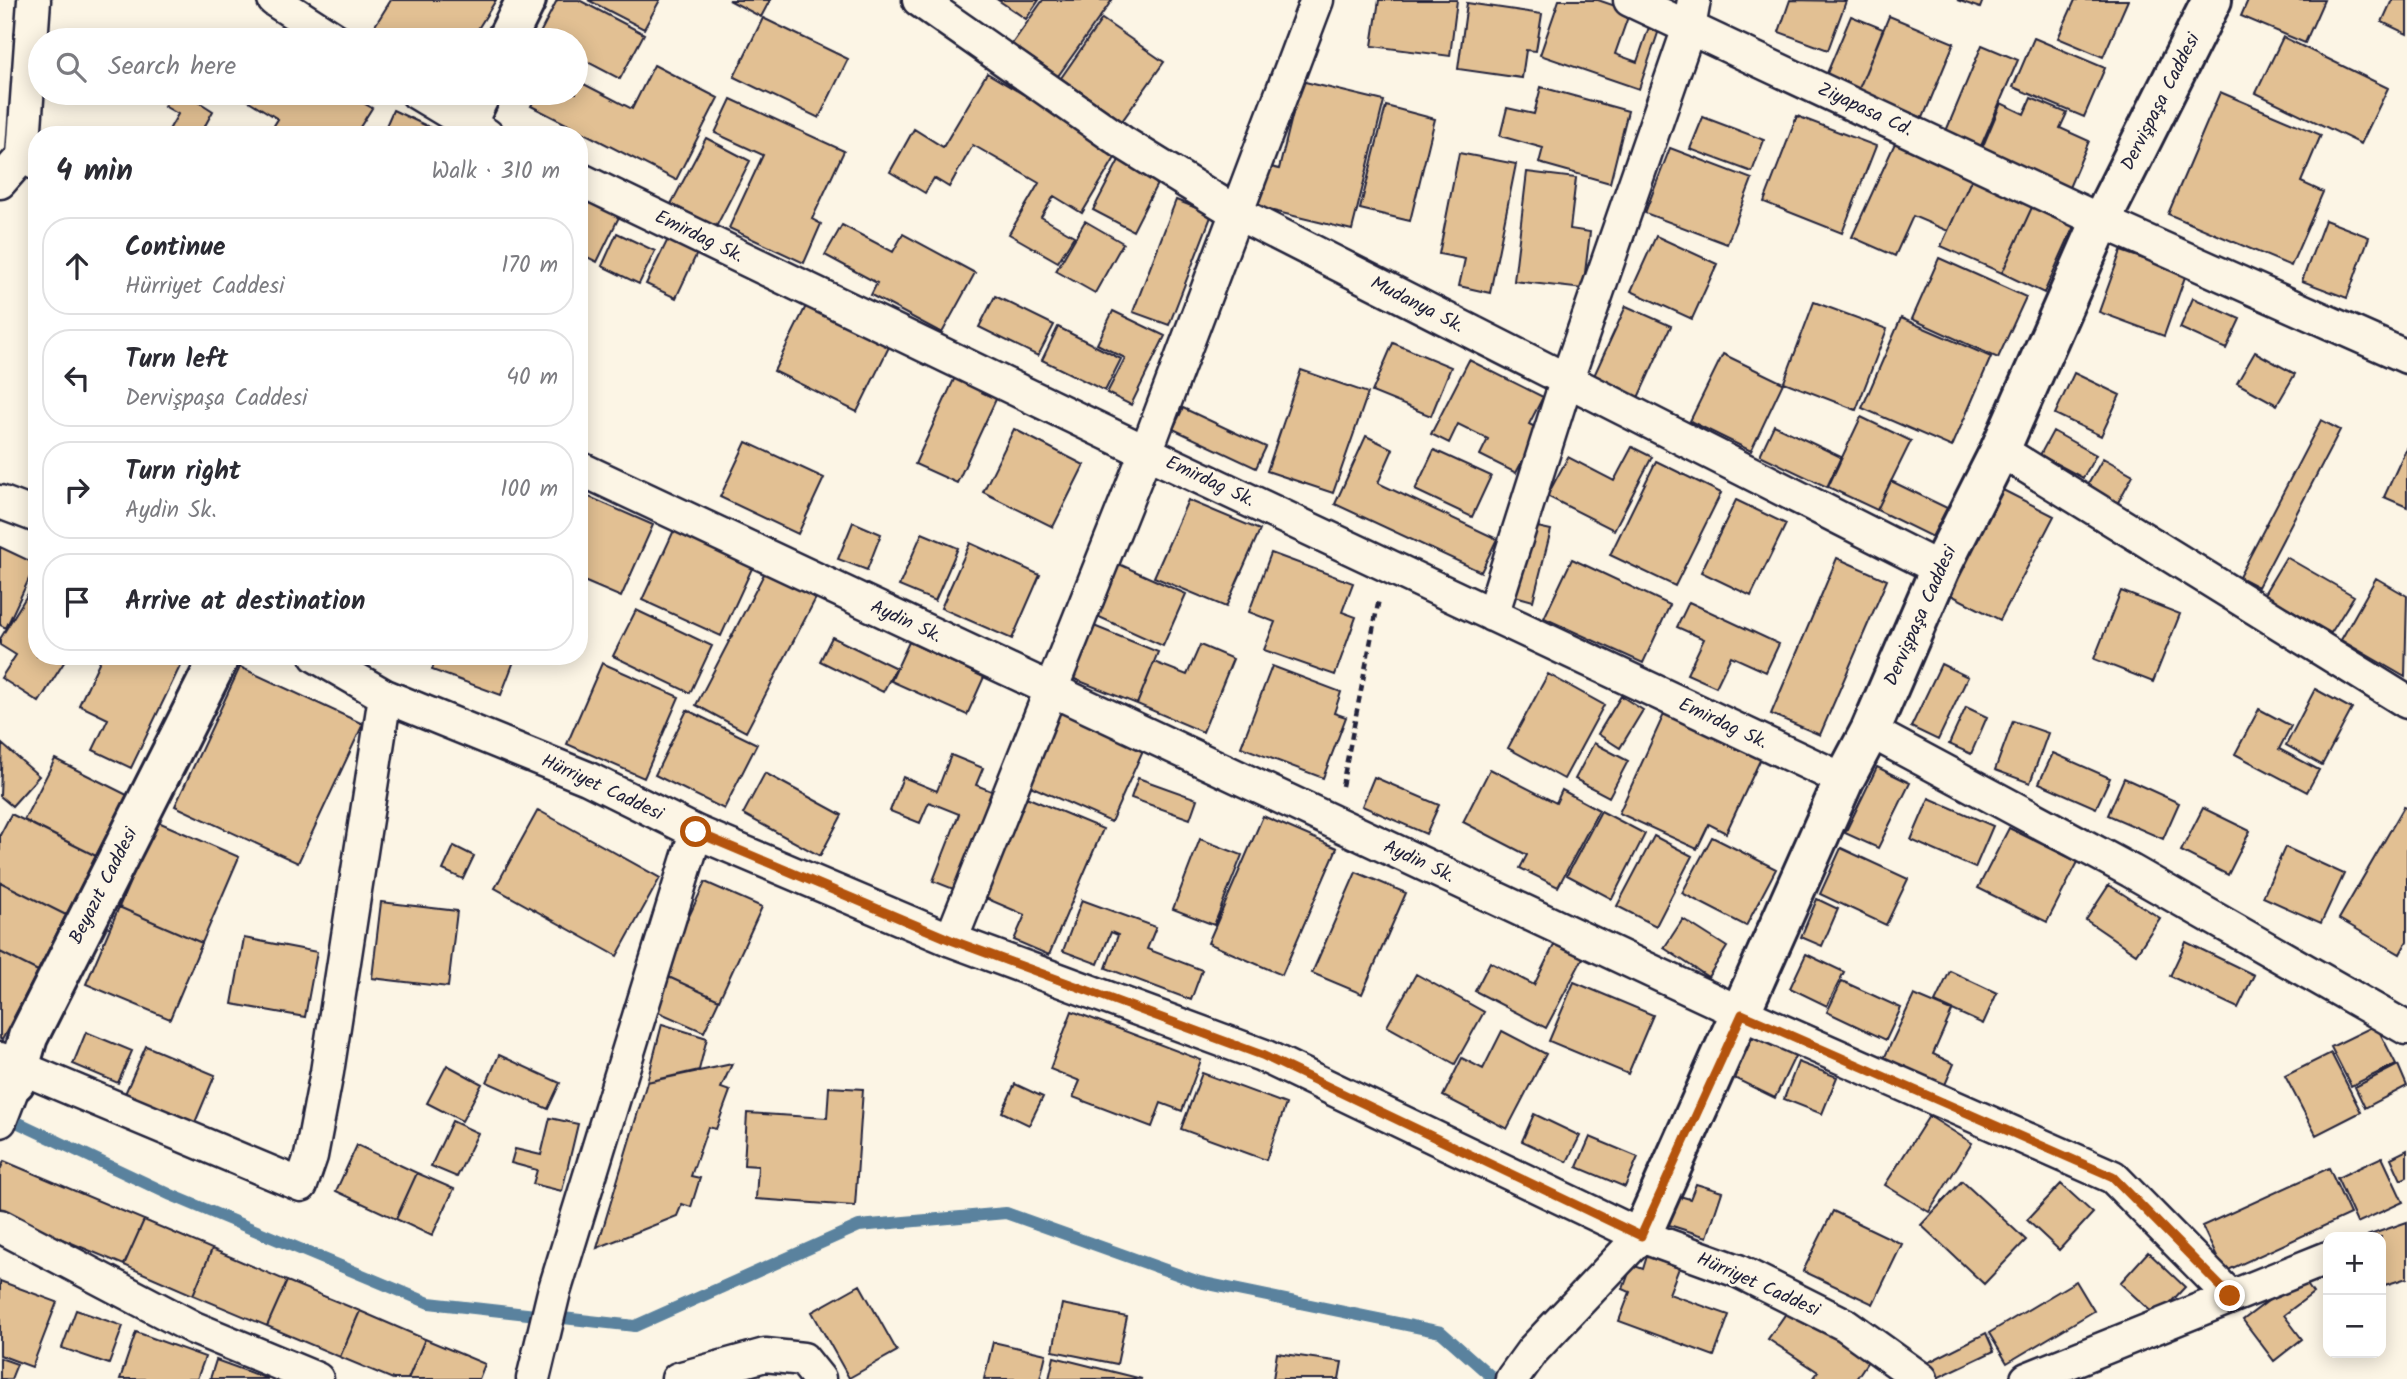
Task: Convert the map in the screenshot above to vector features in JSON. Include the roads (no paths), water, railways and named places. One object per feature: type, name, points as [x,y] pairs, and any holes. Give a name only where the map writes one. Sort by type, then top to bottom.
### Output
[{"type":"street","points":[[33,28],[34,0]]},
{"type":"street","points":[[274,0],[317,28]]},
{"type":"street","points":[[512,28],[526,0]]},
{"type":"street","name":"Mudanya Sk.","points":[[919,0],[1122,142],[1237,213],[1566,382],[1940,569]]},
{"type":"street","points":[[951,940],[1146,452],[1317,0]]},
{"type":"street","name":"Ziyapasa Cd.","points":[[1630,0],[1691,14],[2101,221],[2407,357]]},
{"type":"street","name":"Dervişpaşa Caddesi","points":[[1641,1236],[1844,780],[1870,732],[1940,569],[2000,450],[2101,221],[2212,0]]},
{"type":"street","points":[[1492,615],[1566,382],[1691,14]]},
{"type":"street","points":[[31,105],[31,126]]},
{"type":"street","points":[[441,105],[474,122]]},
{"type":"street","points":[[0,182],[28,161]]},
{"type":"street","name":"Emirdag Sk.","points":[[588,183],[1146,452],[1844,780]]},
{"type":"street","points":[[2000,450],[2407,702]]},
{"type":"street","name":"Aydin Sk.","points":[[588,472],[1742,1014],[2113,1177],[2230,1296]]},
{"type":"street","points":[[0,502],[28,513]]},
{"type":"street","name":"Beyazıt Caddesi","points":[[0,1121],[11,1069],[214,665]]},
{"type":"street","name":"Hürriyet Caddesi","points":[[332,665],[385,696],[587,778],[696,832],[951,940],[1262,1055],[1641,1236],[1738,1271],[1846,1325],[1921,1379]]},
{"type":"street","points":[[11,1069],[301,1185],[311,1156],[327,1072],[385,696]]},
{"type":"street","points":[[1870,732],[2131,871],[2406,1028]]},
{"type":"street","points":[[534,1372],[554,1292],[696,832]]},
{"type":"street","points":[[0,1226],[194,1328],[317,1379]]},
{"type":"street","points":[[1512,1379],[1533,1350],[1641,1236]]},
{"type":"street","points":[[2027,1379],[2323,1260]]},
{"type":"street","points":[[678,1379],[765,1355],[803,1359],[819,1379]]},
{"type":"waterway","points":[[2,1115],[171,1195],[429,1303],[635,1326],[859,1226],[1006,1213],[1199,1282],[1441,1332],[1494,1379]]}]
